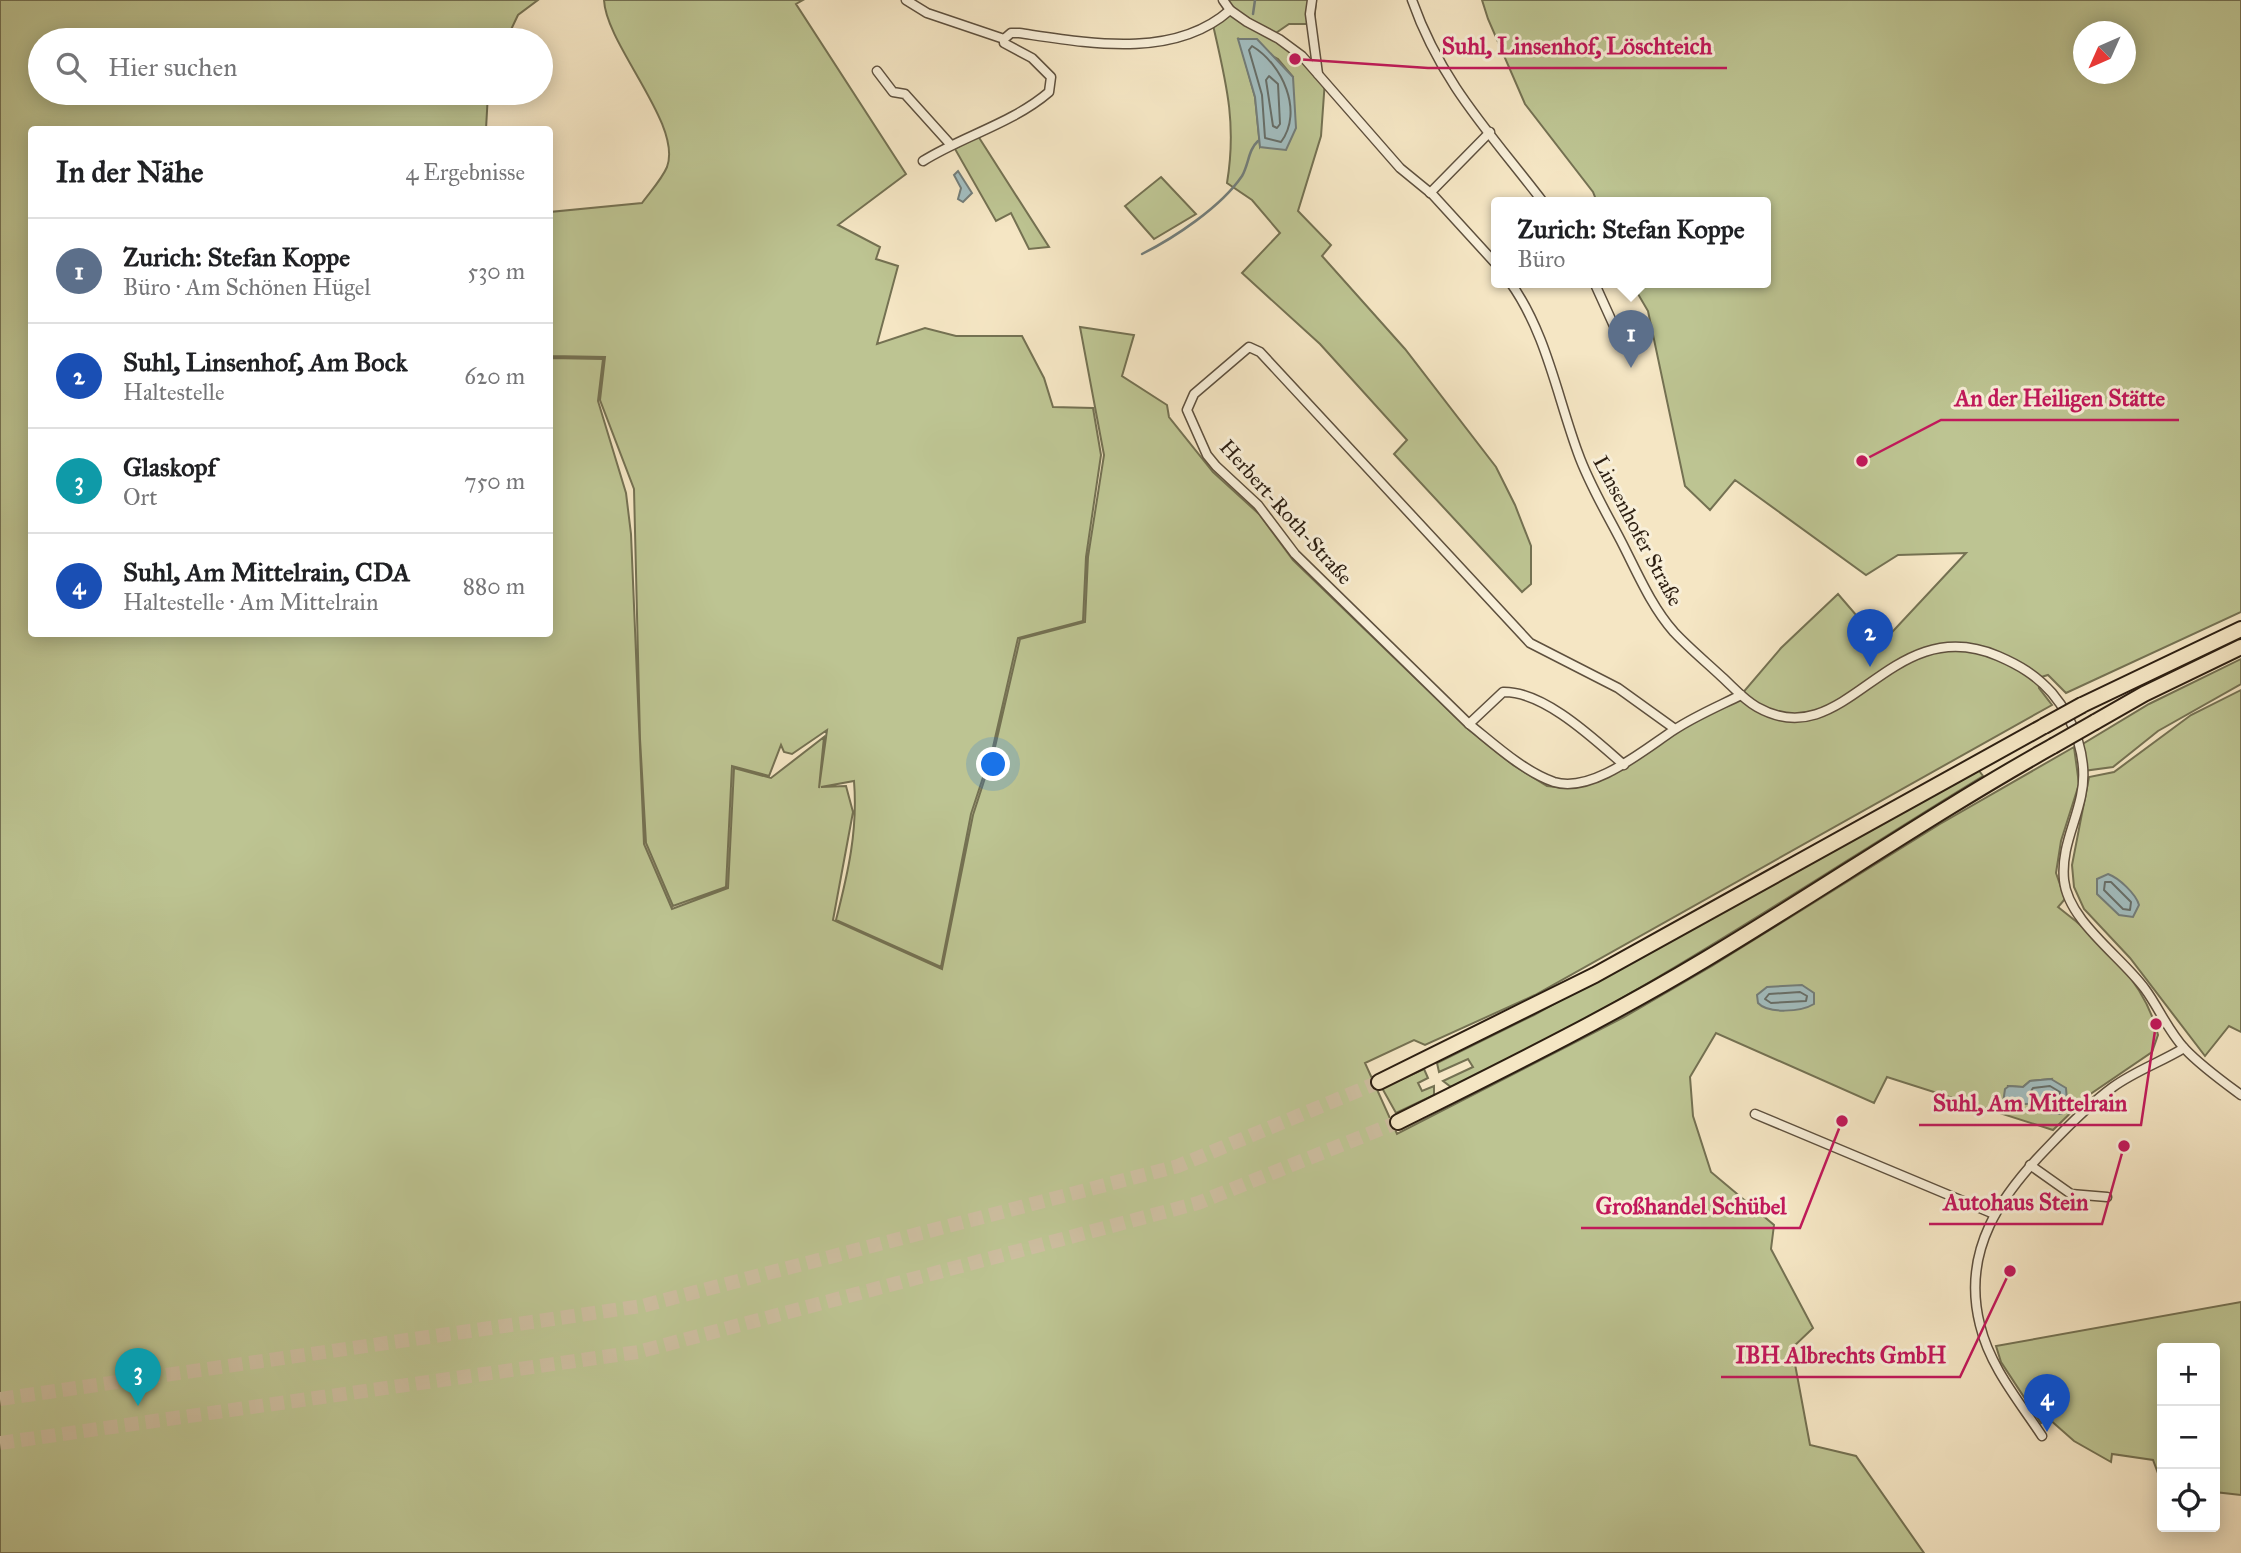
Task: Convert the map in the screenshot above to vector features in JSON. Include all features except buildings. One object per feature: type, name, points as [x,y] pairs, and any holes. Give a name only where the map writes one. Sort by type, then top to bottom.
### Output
[{"type":"highway","points":[[1379,1082],[1595,975],[2082,705],[2241,629]]},
{"type":"highway","points":[[1398,1122],[1554,1044],[1706,959],[1984,785],[2144,694],[2241,647]]},
{"type":"street","points":[[906,0],[927,13],[1003,39],[1004,43],[1032,58],[1052,82],[1049,92],[1020,112],[950,145],[923,161]]},
{"type":"street","points":[[1223,0],[1230,10],[1288,44],[1318,74],[1400,168],[1430,193],[1491,259]]},
{"type":"street","points":[[1312,0],[1311,14],[1318,74]]},
{"type":"street","points":[[1412,0],[1442,71],[1539,197]]},
{"type":"street","points":[[1003,39],[1011,33],[1019,33],[1075,41],[1164,41],[1213,25],[1230,10]]},
{"type":"street","points":[[877,71],[893,92],[905,94],[950,145]]},
{"type":"street","points":[[1430,193],[1490,132]]},
{"type":"street","name":"Linsenhofer Straße","points":[[1514,288],[1528,312],[1595,494],[1654,604],[1674,631],[1758,708],[1787,716],[1823,714],[1836,708],[1897,662],[1926,651],[1955,647],[1987,652],[2020,666],[2038,678],[2055,696],[2081,745],[2082,794],[2067,843],[2064,864],[2069,897],[2082,920],[2118,956],[2146,990],[2184,1048],[2241,1094]]},
{"type":"street","points":[[1597,288],[1614,326]]},
{"type":"street","name":"Herbert-Roth-Straße","points":[[1675,729],[1618,688],[1530,643],[1260,352],[1249,347],[1189,402],[1186,410],[1207,455],[1258,505],[1295,554],[1469,724],[1499,748],[1555,782],[1570,783],[1602,775],[1624,765],[1675,729],[1741,695]]},
{"type":"street","points":[[1469,724],[1503,692],[1514,692],[1574,723],[1624,765]]},
{"type":"street","points":[[2042,1436],[1997,1368],[1980,1324],[1976,1273],[1981,1248],[1994,1214],[2030,1166],[2084,1110],[2115,1086],[2184,1048]]},
{"type":"street","points":[[1755,1114],[1994,1214]]},
{"type":"street","points":[[2030,1166],[2071,1194],[2107,1197]]},
{"type":"green space","points":[[0,0],[538,0],[518,15],[512,28],[28,28],[28,105],[487,105],[486,126],[28,126],[28,637],[553,637],[553,358],[603,359],[598,401],[626,493],[631,534],[644,844],[672,909],[728,888],[734,768],[771,778],[824,737],[819,788],[827,730],[792,754],[784,752],[781,745],[769,776],[732,766],[726,887],[673,906],[646,843],[640,739],[634,489],[600,400],[605,357],[553,356],[553,212],[642,203],[667,167],[669,150],[664,130],[617,39],[604,0],[803,0],[796,4],[906,174],[838,225],[880,247],[876,259],[898,266],[877,344],[925,328],[956,336],[1022,336],[1044,378],[1053,407],[1093,408],[1101,455],[1086,557],[1083,621],[1018,638],[993,747],[971,814],[941,967],[836,920],[853,834],[854,781],[821,787],[846,786],[853,812],[833,920],[942,969],[973,815],[995,747],[1020,639],[1085,622],[1088,557],[1104,455],[1080,327],[1134,335],[1122,376],[1167,405],[1169,417],[1213,472],[1259,514],[1293,560],[1468,729],[1513,765],[1547,786],[1566,788],[1600,781],[1602,775],[1675,729],[1741,695],[1781,648],[1838,594],[1881,644],[1966,553],[1898,555],[1866,575],[1735,480],[1710,510],[1685,486],[1648,311],[1635,288],[1771,288],[1771,197],[1595,197],[1525,104],[1482,0],[2241,0],[2241,612],[2066,693],[2048,675],[2038,678],[2039,688],[2052,705],[1535,995],[1425,1045],[1414,1040],[1365,1063],[1397,1134],[1624,1017],[1712,966],[1940,824],[2074,747],[2079,784],[2061,841],[2056,873],[2065,899],[2058,907],[2090,933],[2132,980],[2152,1016],[2158,1035],[2152,1052],[2089,1095],[2053,1130],[1887,1077],[1874,1103],[1716,1033],[1690,1077],[1693,1116],[1711,1172],[1774,1225],[1771,1249],[1813,1328],[1792,1348],[1810,1445],[1856,1456],[1924,1553],[0,1553]],"holes":[[[2051,1079],[2028,1104],[2011,1104],[2008,1086],[2023,1087],[2030,1081]]]},
{"type":"green space","points":[[1223,0],[1316,0],[1314,24],[1289,24],[1273,35],[1325,80],[1321,136],[1298,211],[1331,245],[1322,256],[1405,349],[1496,467],[1531,546],[1531,584],[1522,592],[1394,454],[1407,440],[1320,344],[1242,273],[1280,233],[1252,200],[1227,183],[1231,141],[1229,103],[1213,25],[1229,10]],"holes":[[[1239,39],[1278,59],[1293,77],[1260,146],[1255,97]]]},
{"type":"green space","points":[[978,136],[1049,247],[1029,249],[1011,213],[996,221],[955,149]]},
{"type":"green space","points":[[1161,177],[1196,214],[1154,239],[1125,206]]},
{"type":"green space","points":[[2241,659],[2241,684],[2158,731],[2113,767],[2083,771],[2081,745],[2149,704]]},
{"type":"green space","points":[[2241,690],[2241,1032],[2229,1026],[2205,1056],[2130,958],[2084,909],[2074,887],[2072,865],[2089,777],[2114,772],[2191,715]]},
{"type":"green space","points":[[1977,768],[1983,776],[1655,979],[1520,1053],[1451,1087],[1443,1081],[1473,1067],[1468,1059],[1439,1072],[1437,1063],[1534,1015]]},
{"type":"green space","points":[[1424,1069],[1428,1078],[1418,1083],[1422,1091],[1434,1086],[1434,1095],[1396,1113],[1382,1088]]},
{"type":"green space","points":[[2241,1302],[2241,1495],[2220,1493],[2220,1343],[2157,1343],[2157,1471],[2153,1460],[2112,1454],[2111,1462],[2074,1441],[2048,1418],[2041,1423],[2001,1362],[1996,1346]]},
{"type":"water","points":[[1238,39],[1257,39],[1293,77],[1296,128],[1286,150],[1260,147],[1255,97]]},
{"type":"water","points":[[958,171],[972,193],[963,202],[958,199],[961,188],[954,175]]},
{"type":"water","points":[[2108,874],[2126,887],[2137,901],[2139,905],[2133,917],[2119,915],[2097,894],[2097,879]]},
{"type":"water","points":[[1802,985],[1814,993],[1814,1004],[1808,1007],[1785,1011],[1769,1009],[1758,1003],[1757,995],[1767,987]]},
{"type":"water","points":[[2051,1079],[2066,1088],[2067,1101],[2062,1114],[2044,1113],[2028,1104],[2003,1103],[2005,1089],[2009,1086],[2023,1087],[2030,1081]]},
{"type":"waterway","points":[[1253,14],[1255,0]]},
{"type":"waterway","points":[[1142,254],[1182,230],[1222,199],[1242,176],[1252,149],[1258,141]]},
{"type":"tunnel","points":[[0,1399],[642,1306],[1178,1166],[1379,1082]]},
{"type":"tunnel","points":[[0,1443],[638,1352],[1198,1203],[1398,1122]]},
{"type":"place","name":"Suhl, Linsenhof, Löschteich","points":[[1295,59]]},
{"type":"place","name":"Zurich: Stefan Koppe","points":[[1631,368]]},
{"type":"place","name":"An der Heiligen Stätte","points":[[1862,461]]},
{"type":"place","name":"Suhl, Linsenhof, Am Bock","points":[[1870,667]]},
{"type":"place","name":"Suhl, Am Mittelrain","points":[[2156,1024]]},
{"type":"place","name":"Großhandel Schübel","points":[[1842,1121]]},
{"type":"place","name":"Autohaus Stein","points":[[2124,1146]]},
{"type":"place","name":"IBH Albrechts GmbH","points":[[2010,1271]]},
{"type":"place","name":"Glaskopf","points":[[138,1406]]},
{"type":"place","name":"Suhl, Am Mittelrain, CDA","points":[[2047,1432]]}]
